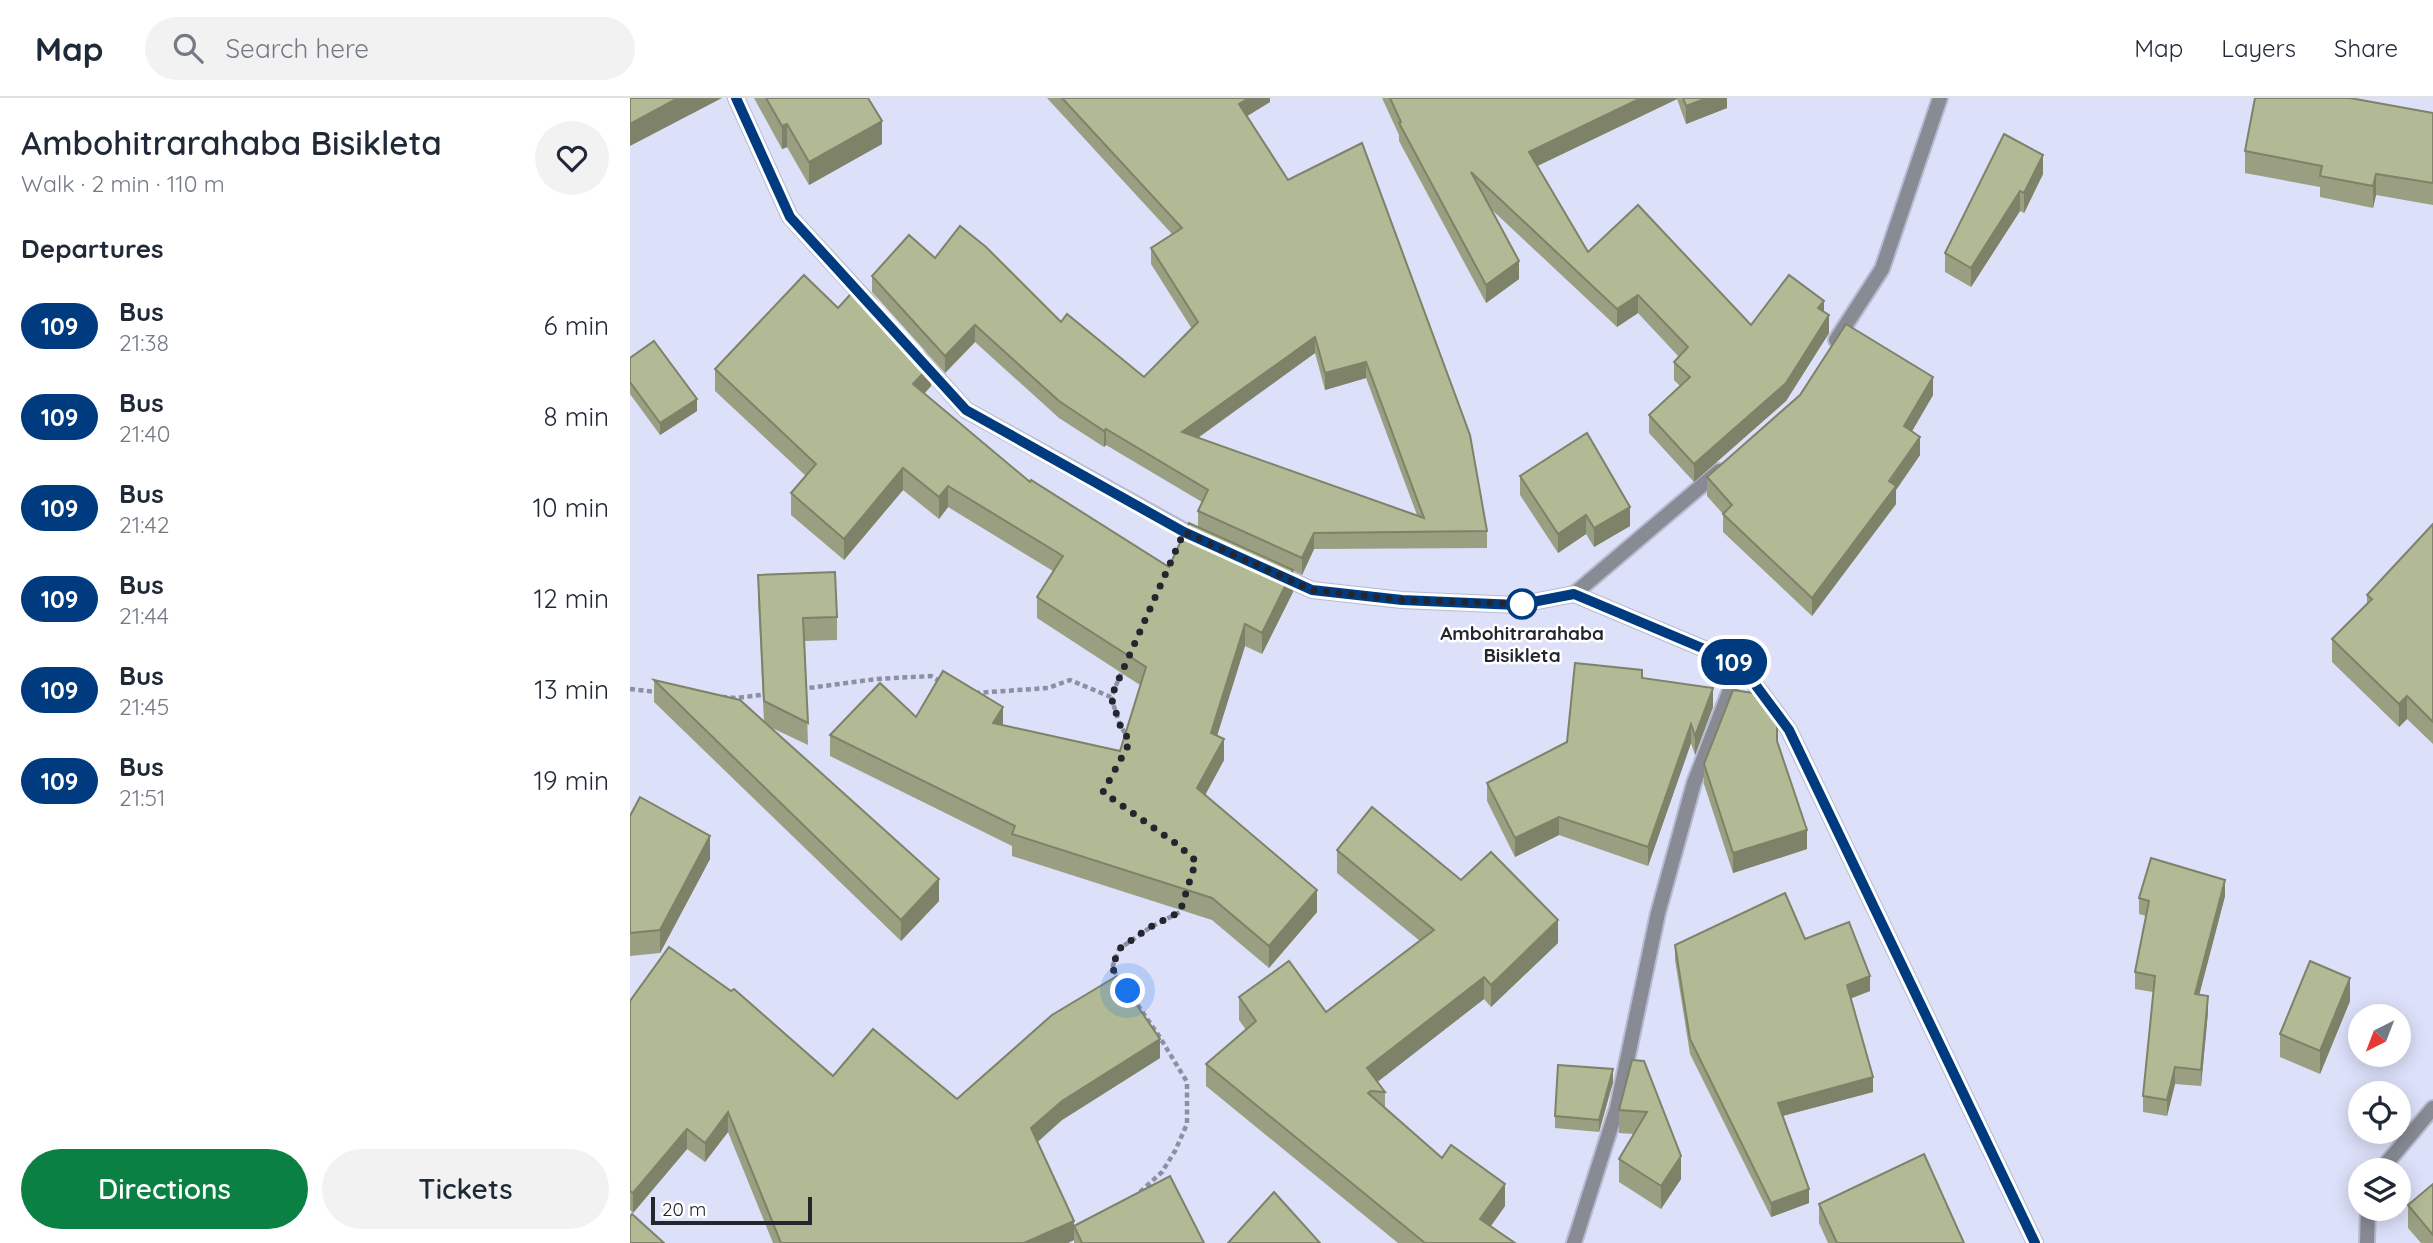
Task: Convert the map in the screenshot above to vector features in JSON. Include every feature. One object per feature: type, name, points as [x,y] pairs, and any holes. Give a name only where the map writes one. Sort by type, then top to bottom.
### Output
[{"type":"street","points":[[736,98],[790,217],[883,318]]},
{"type":"street","points":[[1830,349],[1882,269],[1940,98]]},
{"type":"street","points":[[911,349],[966,410],[1184,532],[1219,548]]},
{"type":"street","points":[[1266,569],[1312,590],[1402,600],[1517,605],[1574,594],[1730,462]]},
{"type":"street","points":[[1574,594],[1740,664],[1789,730],[2035,1243]]},
{"type":"street","points":[[1574,1243],[1617,1108],[1658,913],[1694,783],[1740,664]]},
{"type":"street","points":[[2391,1158],[2433,1108]]},
{"type":"street","points":[[2367,1243],[2368,1221]]},
{"type":"path","points":[[1126,661],[1111,697],[1120,725],[1130,742]]},
{"type":"path","points":[[800,689],[931,676],[942,682]]},
{"type":"path","points":[[964,694],[1048,688],[1070,680],[1111,697]]},
{"type":"path","points":[[630,689],[670,693]]},
{"type":"path","points":[[710,696],[736,698],[775,693]]},
{"type":"path","points":[[1136,1196],[1162,1172],[1179,1142],[1187,1124],[1187,1082],[1112,968],[1119,949],[1150,927],[1180,912],[1185,898]]},
{"type":"building","points":[[630,98],[678,98],[630,124]]},
{"type":"building","points":[[766,98],[868,98],[882,121],[809,162],[787,124],[782,126]]},
{"type":"building","points":[[1062,98],[1249,98],[1239,104],[1288,180],[1362,143],[1470,435],[1487,531],[1314,533],[1302,558],[1198,511],[1208,490],[1106,429],[1104,431],[1059,401],[975,325],[945,356],[872,276],[909,235],[935,258],[960,226],[986,247],[1061,322],[1067,314],[1144,377],[1198,322],[1151,248],[1182,228]],"holes":[[[1315,337],[1325,373],[1366,362],[1424,518],[1182,432]]]},
{"type":"building","points":[[1390,98],[1641,98],[1529,152],[1588,252],[1638,205],[1751,325],[1789,275],[1824,301],[1818,308],[1829,315],[1786,383],[1694,464],[1649,415],[1690,377],[1674,362],[1688,347],[1638,295],[1617,309],[1471,172],[1519,261],[1486,285],[1399,123],[1401,122]]},
{"type":"building","points":[[1683,98],[1707,98],[1686,106]]},
{"type":"building","points":[[2255,98],[2350,98],[2433,113],[2433,183],[2376,174],[2373,186],[2320,176],[2322,166],[2245,151]]},
{"type":"building","points":[[2004,134],[2043,155],[2024,193],[2020,191],[1971,268],[1945,253]]},
{"type":"building","points":[[804,275],[838,308],[859,285],[931,365],[913,384],[1030,482],[1031,480],[1169,567],[1189,523],[1293,570],[1262,633],[1245,624],[1211,733],[1224,739],[1197,788],[1317,890],[1269,946],[1212,898],[1012,834],[1015,826],[830,735],[880,683],[916,717],[943,671],[1003,707],[993,723],[1120,751],[1146,667],[1037,597],[1063,556],[948,486],[939,497],[903,468],[844,539],[791,493],[816,464],[715,369]]},
{"type":"building","points":[[1846,324],[1933,377],[1904,426],[1920,437],[1889,481],[1896,486],[1812,598],[1723,514],[1732,505],[1707,477],[1800,395]]},
{"type":"building","points":[[654,341],[697,399],[660,423],[630,382],[630,358]]},
{"type":"building","points":[[1587,433],[1630,507],[1594,528],[1586,515],[1558,534],[1520,476]]},
{"type":"building","points":[[2433,524],[2433,722],[2407,696],[2399,704],[2332,639],[2372,599],[2367,595]]},
{"type":"building","points":[[835,572],[837,617],[803,618],[808,723],[764,701],[758,575]]},
{"type":"building","points":[[1575,663],[1642,670],[1642,678],[1713,688],[1695,736],[1691,724],[1648,847],[1559,817],[1515,838],[1487,783],[1567,742]]},
{"type":"building","points":[[654,680],[740,700],[939,879],[901,920]]},
{"type":"building","points":[[1733,690],[1766,695],[1777,710],[1777,741],[1807,830],[1733,853],[1704,764]]},
{"type":"building","points":[[640,797],[710,836],[660,930],[630,933],[630,816]]},
{"type":"building","points":[[1372,807],[1461,880],[1491,852],[1558,920],[1491,985],[1484,977],[1367,1068],[1385,1092],[1368,1093],[1442,1158],[1451,1145],[1505,1184],[1480,1219],[1515,1243],[1425,1243],[1206,1064],[1256,1021],[1239,997],[1289,961],[1326,1012],[1434,930],[1337,850]]},
{"type":"building","points":[[2151,858],[2225,880],[2195,994],[2208,996],[2201,1070],[2175,1067],[2167,1100],[2143,1096],[2155,976],[2135,972],[2149,901],[2139,898]]},
{"type":"building","points":[[1785,893],[1805,939],[1849,922],[1870,976],[1847,985],[1873,1077],[1778,1103],[1809,1189],[1771,1203],[1690,1039],[1675,945]]},
{"type":"building","points":[[669,947],[731,991],[734,989],[833,1076],[873,1029],[957,1099],[1052,1015],[1117,976],[1160,1039],[1062,1101],[1031,1128],[1074,1221],[1024,1243],[781,1243],[728,1112],[705,1143],[687,1129],[633,1193],[630,1191],[630,1001]]},
{"type":"building","points":[[2310,961],[2350,978],[2320,1051],[2280,1034]]},
{"type":"building","points":[[1632,1060],[1644,1061],[1681,1156],[1661,1186],[1619,1159],[1647,1112],[1619,1110]]},
{"type":"building","points":[[1558,1065],[1613,1069],[1599,1120],[1555,1116]]},
{"type":"building","points":[[1924,1154],[1964,1243],[1837,1243],[1819,1204]]},
{"type":"building","points":[[1170,1176],[1204,1243],[1082,1243],[1074,1226]]},
{"type":"building","points":[[2433,1184],[2433,1235],[2411,1209],[2411,1202]]},
{"type":"building","points":[[1274,1192],[1320,1243],[1228,1243]]},
{"type":"building","points":[[632,1214],[664,1243],[630,1243]]},
{"type":"bus line","name":"109","points":[[736,98],[790,217],[966,410],[1184,532],[1312,590],[1402,600],[1517,605],[1574,594],[1740,664],[1789,730],[2035,1243]]},
{"type":"place","name":"Ambohitrarahaba Bisikleta","points":[[1522,604]]},
{"type":"route","points":[[1128,991],[1112,968],[1119,949],[1150,927],[1180,912],[1191,884],[1196,861],[1178,845],[1103,792],[1130,742],[1120,725],[1111,697],[1184,532],[1312,590],[1402,600],[1522,604]]}]
